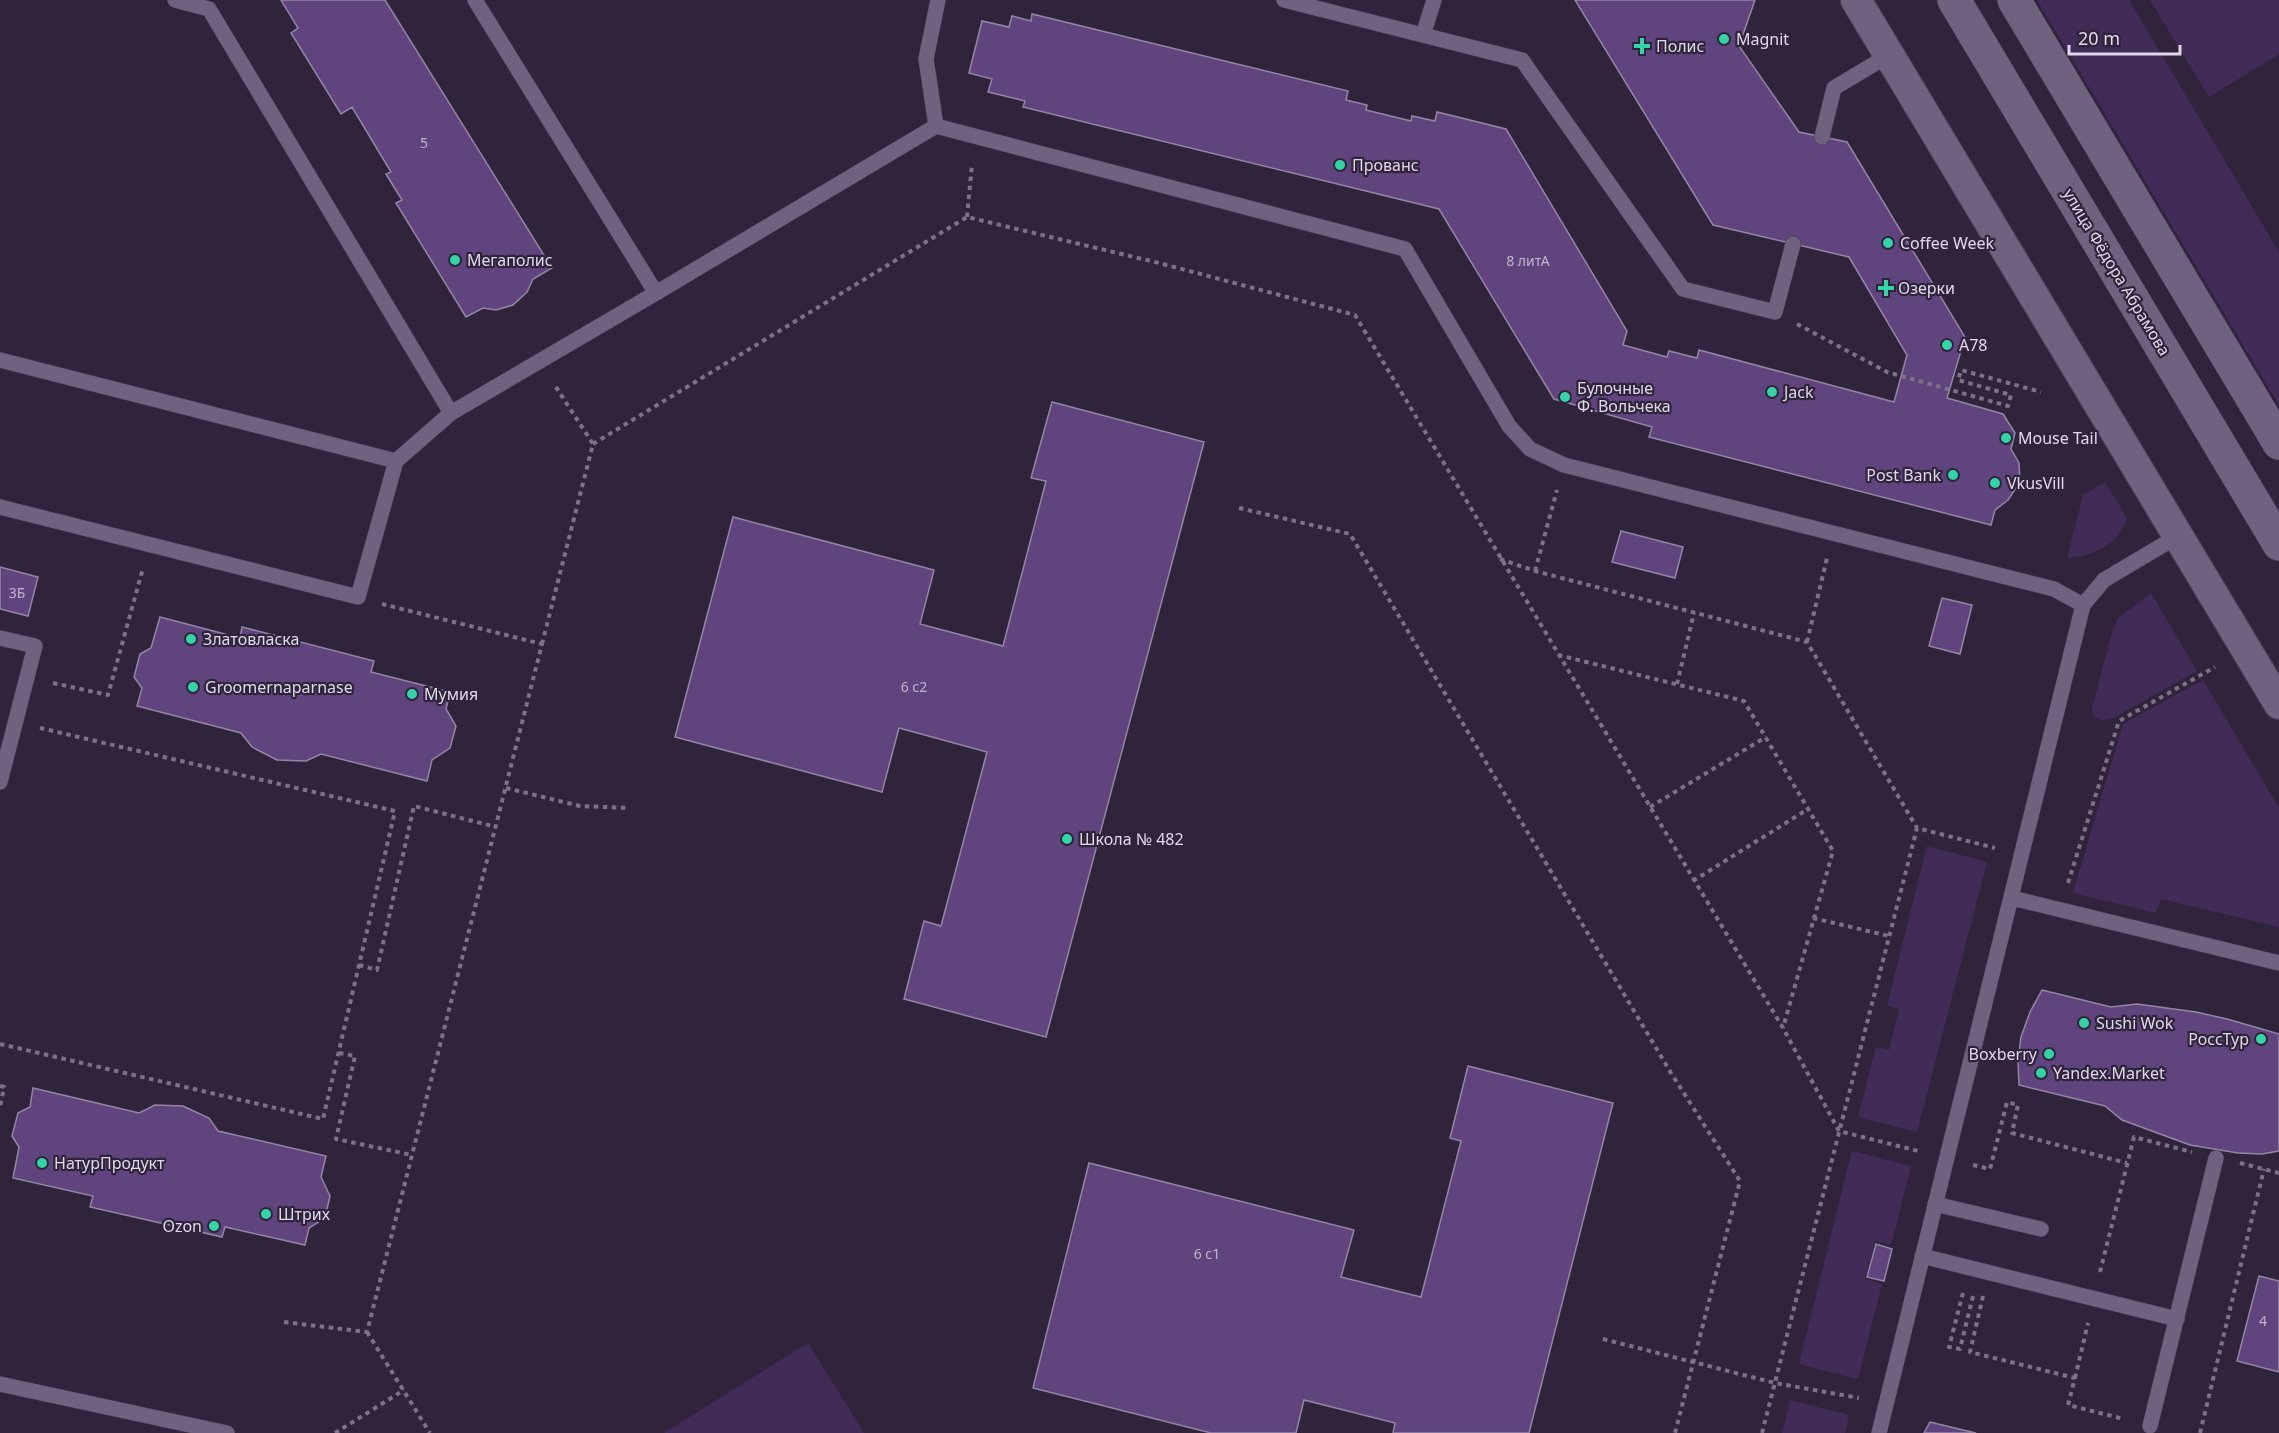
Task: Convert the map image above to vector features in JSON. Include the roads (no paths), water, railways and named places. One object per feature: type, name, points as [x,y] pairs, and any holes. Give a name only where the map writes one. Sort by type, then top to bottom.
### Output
[{"type":"street","points":[[1856,0],[2279,704]]},
{"type":"street","name":"улица Фёдора Абрамова","points":[[1954,0],[2279,544]]},
{"type":"street","points":[[2014,0],[2279,443]]},
{"type":"lane","points":[[175,0],[209,9],[451,413]]},
{"type":"lane","points":[[475,0],[656,293]]},
{"type":"lane","points":[[936,126],[926,59],[938,0]]},
{"type":"lane","points":[[1284,0],[1522,60],[1683,289],[1775,312],[1793,244]]},
{"type":"lane","points":[[1424,35],[1434,0]]},
{"type":"lane","points":[[1822,137],[1834,88],[1889,55]]},
{"type":"lane","points":[[0,507],[358,597],[396,461],[451,413],[936,126],[1406,249],[1509,426],[1530,449],[1564,465],[2054,589],[2083,605]]},
{"type":"lane","points":[[0,360],[396,461]]},
{"type":"lane","points":[[1879,1433],[2083,605],[2104,580],[2178,536]]},
{"type":"lane","points":[[0,638],[35,646],[0,782]]},
{"type":"lane","points":[[2012,898],[2279,963]]},
{"type":"lane","points":[[2150,1426],[2216,1158]]},
{"type":"lane","points":[[1935,1203],[2040,1229]]},
{"type":"lane","points":[[1922,1256],[2177,1319]]},
{"type":"lane","points":[[0,1384],[227,1433]]},
{"type":"place","name":"Magnit","points":[[1724,39]]},
{"type":"place","name":"Полис","points":[[1642,46]]},
{"type":"place","name":"Прованс","points":[[1340,165]]},
{"type":"place","name":"Coffee Week","points":[[1888,243]]},
{"type":"place","name":"Мегаполис","points":[[455,260]]},
{"type":"place","name":"Озерки","points":[[1886,288]]},
{"type":"place","name":"А78","points":[[1947,345]]},
{"type":"place","name":"Jack","points":[[1772,392]]},
{"type":"place","name":"Булочные Ф. Вольчека","points":[[1565,397]]},
{"type":"place","name":"Mouse Tail","points":[[2006,438]]},
{"type":"place","name":"Post Bank","points":[[1953,475]]},
{"type":"place","name":"VkusVill","points":[[1995,483]]},
{"type":"place","name":"Златовласка","points":[[191,639]]},
{"type":"place","name":"Groomernaparnase","points":[[193,687]]},
{"type":"place","name":"Мумия","points":[[412,694]]},
{"type":"place","name":"Школа № 482","points":[[1067,839]]},
{"type":"place","name":"Sushi Wok","points":[[2084,1023]]},
{"type":"place","name":"РоссТур","points":[[2261,1039]]},
{"type":"place","name":"Boxberry","points":[[2049,1054]]},
{"type":"place","name":"Yandex.Market","points":[[2041,1073]]},
{"type":"place","name":"НатурПродукт","points":[[42,1163]]},
{"type":"place","name":"Штрих","points":[[266,1214]]},
{"type":"place","name":"Ozon","points":[[214,1226]]}]
